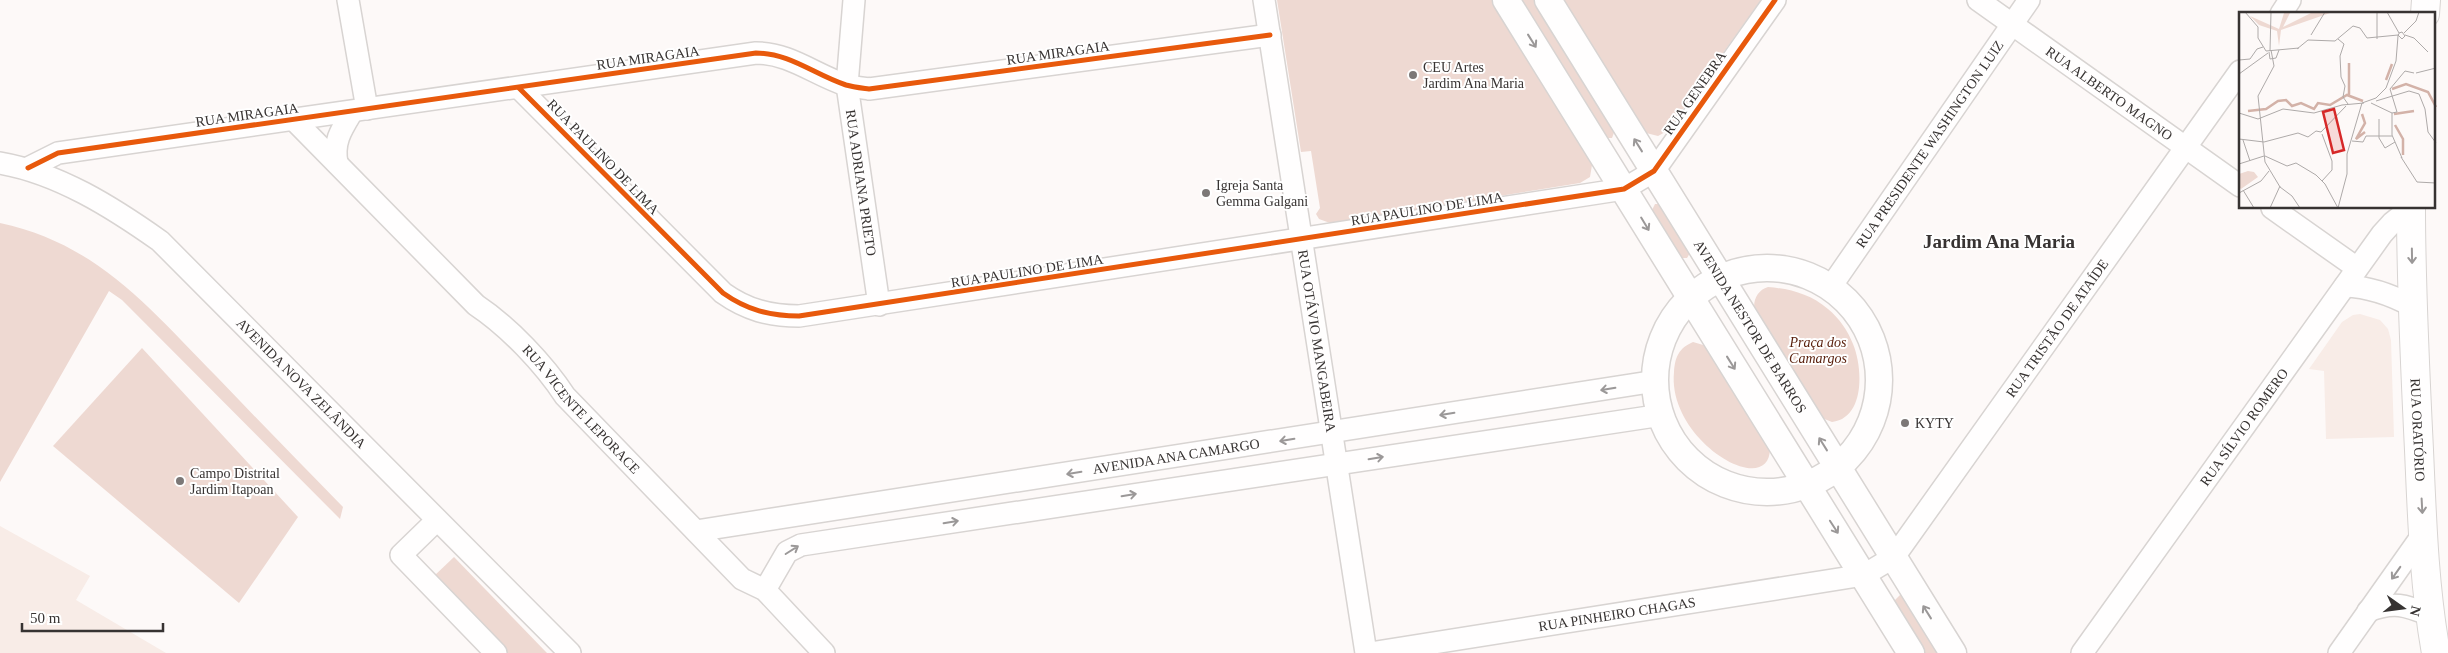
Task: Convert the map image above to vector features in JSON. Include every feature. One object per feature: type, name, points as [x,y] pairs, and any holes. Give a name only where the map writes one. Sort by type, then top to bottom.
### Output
[{"type":"main road","name":"RUA ORATÓRIO","points":[[2411,209],[2412,306],[2423,534],[2430,615],[2436,653]]},
{"type":"street","points":[[337,163],[335,150],[337,137],[359,110],[348,0]]},
{"type":"street","name":"RUA ADRIANA PRIETO","points":[[854,0],[847,85],[879,305]]},
{"type":"street","name":"RUA OTÁVIO MANGABEIRA","points":[[1264,0],[1366,653]]},
{"type":"street","points":[[1506,0],[1911,653]]},
{"type":"street","name":"AVENIDA NESTOR DE BARROS","points":[[1548,0],[1953,653]]},
{"type":"street","name":"RUA GENEBRA","points":[[1624,190],[1654,171],[1775,0]]},
{"type":"street","name":"RUA ALBERTO MAGNO","points":[[1978,0],[2239,185]]},
{"type":"street","name":"RUA PRESIDENTE WASHINGTON LUIZ","points":[[1830,288],[2029,0]]},
{"type":"street","points":[[2282,12],[2290,0]]},
{"type":"street","name":"RUA MIRAGAIA","points":[[28,168],[58,153],[756,53],[770,53],[786,57],[847,85],[881,89],[1270,35]]},
{"type":"street","name":"RUA TRISTÃO DE ATAÍDE","points":[[1864,575],[1894,557],[2239,72]]},
{"type":"street","name":"RUA PAULINO DE LIMA","points":[[520,88],[710,282],[747,308],[783,316],[815,315],[1624,190]]},
{"type":"street","name":"RUA VICENTE LEPORACE","points":[[294,120],[476,305],[500,324],[553,378],[565,396],[742,579],[765,590],[824,653]]},
{"type":"street","name":"AVENIDA NOVA ZELÂNDIA","points":[[0,163],[28,168],[99,202],[160,241],[570,653]]},
{"type":"street","points":[[2273,209],[2357,268]]},
{"type":"street","name":"RUA SÍLVIO ROMERO","points":[[2082,653],[2382,234],[2392,222],[2410,209]]},
{"type":"street","points":[[1776,267],[1804,274],[1830,288],[1856,314],[1873,348],[1876,367],[1876,395],[1870,422],[1862,439],[1829,476],[1808,486],[1793,490],[1763,492],[1733,487],[1706,474],[1684,454],[1667,429],[1662,415],[1656,381],[1661,344],[1678,312],[1690,298],[1719,276],[1747,268],[1776,267]]},
{"type":"street","points":[[2345,286],[2365,287],[2383,292],[2412,306]]},
{"type":"street","name":"AVENIDA ANA CAMARGO","points":[[696,531],[1656,381]]},
{"type":"street","points":[[765,590],[787,552],[801,545],[1662,415]]},
{"type":"street","points":[[437,520],[401,555],[496,653]]},
{"type":"street","points":[[2339,653],[2423,534]]},
{"type":"street","name":"RUA PINHEIRO CHAGAS","points":[[1370,653],[1864,575]]},
{"type":"street","points":[[2368,611],[2382,606],[2399,604],[2430,615]]},
{"type":"shaded area","points":[[2360,314],[2380,320],[2388,329],[2391,340],[2394,437],[2326,439],[2324,371],[2309,369],[2342,322],[2353,315]]},
{"type":"shaded area","points":[[0,526],[90,576],[76,600],[166,653],[0,653]]},
{"type":"green space","name":"CEU Artes Jardim Ana Maria","points":[[1277,0],[1492,0],[1590,160],[1592,165],[1590,177],[1580,183],[1330,223],[1319,219],[1316,214],[1320,208],[1311,151],[1301,152]]},
{"type":"green space","points":[[1520,0],[1535,0],[1615,130],[1612,138],[1606,138]]},
{"type":"green space","points":[[1560,0],[1761,0],[1667,131],[1658,136],[1646,133]]},
{"type":"green space","points":[[1655,204],[1659,204],[1690,253],[1687,258],[1681,258],[1651,212]]},
{"type":"green space","points":[[0,223],[35,233],[66,246],[120,282],[168,326],[343,507],[340,519],[122,300],[109,291],[0,482]]},
{"type":"green space","name":"Praça dos Camargos","points":[[1768,287],[1792,291],[1807,296],[1821,304],[1832,313],[1849,334],[1859,366],[1859,390],[1851,412],[1843,418],[1832,422],[1822,418],[1755,312],[1754,304],[1756,297]]},
{"type":"green space","points":[[1693,342],[1710,347],[1770,448],[1766,463],[1754,468],[1738,465],[1719,456],[1701,440],[1686,420],[1676,397],[1674,372],[1675,362],[1681,350]]},
{"type":"green space","name":"Campo Distrital Jardim Itapoan","points":[[142,348],[298,517],[239,603],[53,446]]},
{"type":"green space","points":[[454,557],[547,653],[507,653],[433,577]]},
{"type":"green space","points":[[1901,594],[1944,653],[1923,653],[1893,602]]},
{"type":"cycle path","points":[[519,88],[723,293],[741,304],[759,311],[778,315],[799,316],[1624,189],[1654,171],[1775,0]]},
{"type":"cycle path","points":[[28,168],[58,153],[756,53],[791,60],[835,81],[869,89],[1270,35]]},
{"type":"place","name":"CEU Artes Jardim Ana Maria","points":[[1413,75]]},
{"type":"place","name":"Igreja Santa Gemma Galgani","points":[[1206,193]]},
{"type":"place","name":"KYTY","points":[[1905,423]]},
{"type":"place","name":"Campo Distrital Jardim Itapoan","points":[[180,481]]},
{"type":"district","name":"Jardim Ana Maria","points":[[1999,241]]}]
